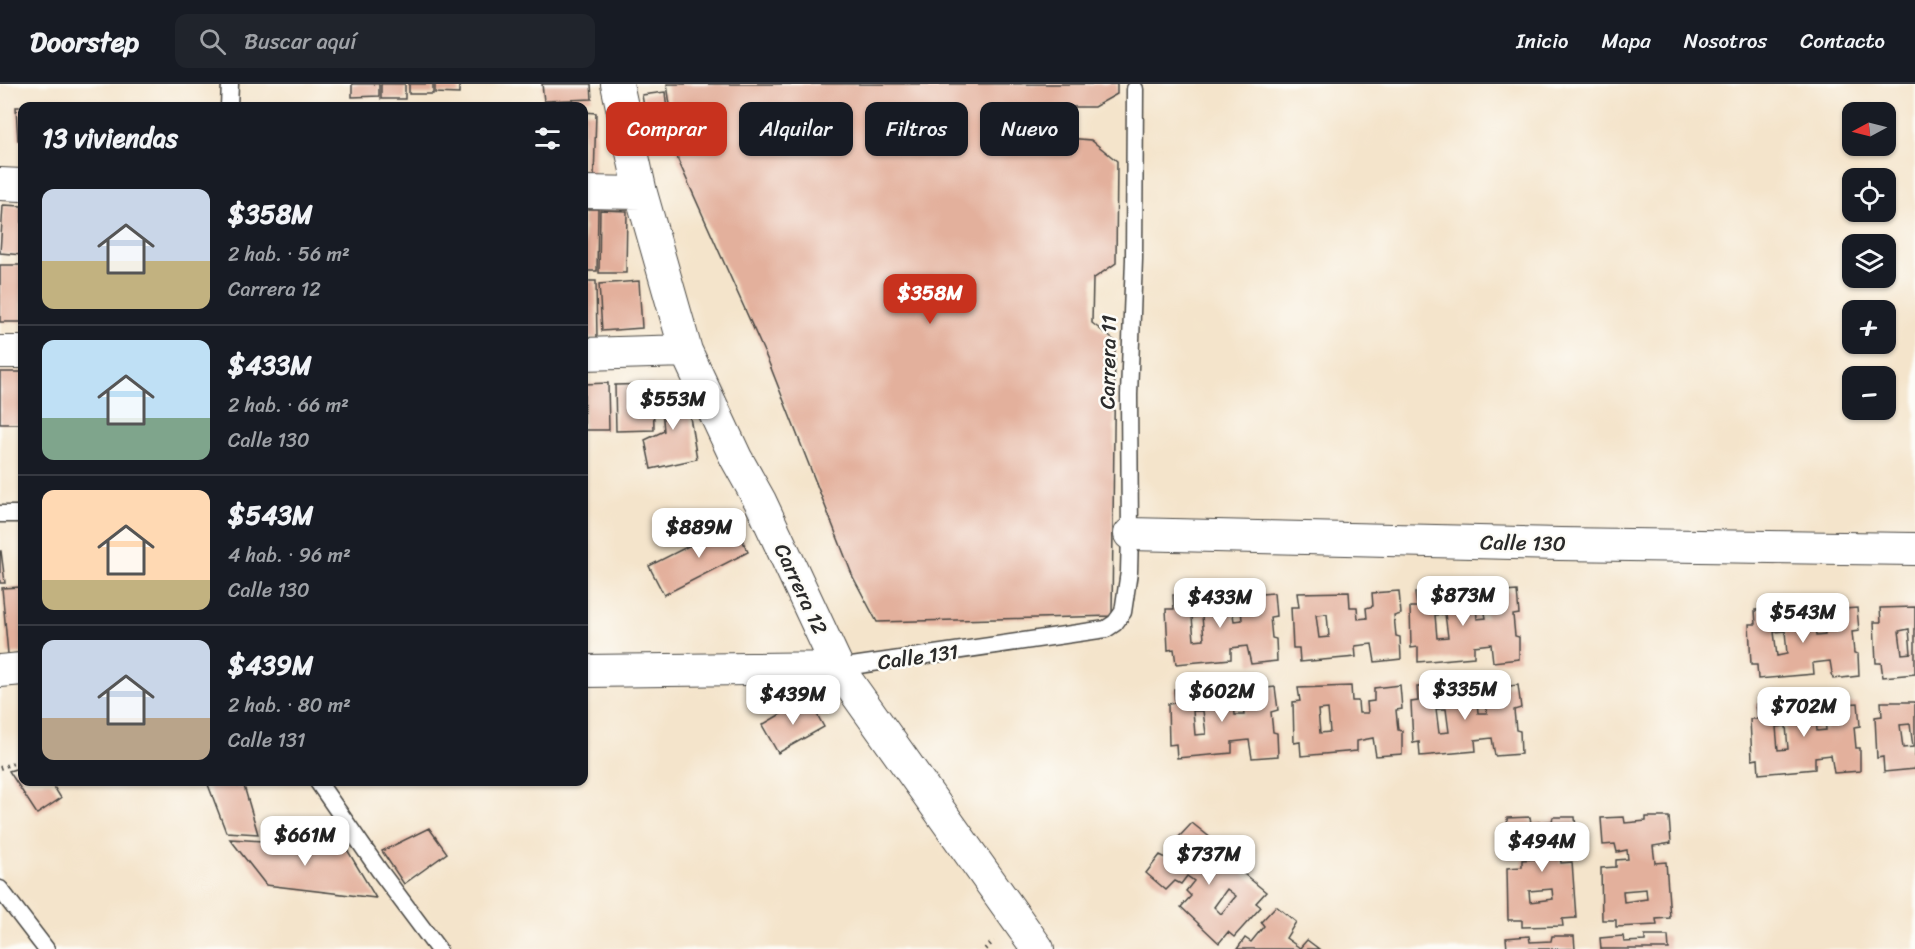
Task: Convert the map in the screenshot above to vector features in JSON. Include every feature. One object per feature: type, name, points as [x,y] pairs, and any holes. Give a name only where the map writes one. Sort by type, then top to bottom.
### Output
[{"type":"street","name":"Carrera 12","points":[[617,84],[641,193],[686,351],[736,458],[760,501],[838,668],[1038,949]]},
{"type":"street","points":[[0,184],[18,185]]},
{"type":"street","points":[[588,192],[641,193]]},
{"type":"street","points":[[588,354],[686,351]]},
{"type":"street","points":[[0,352],[18,352]]},
{"type":"street","name":"Calle 130","points":[[1131,534],[1915,549]]},
{"type":"street","name":"Calle 131","points":[[588,671],[838,668]]},
{"type":"street","points":[[0,672],[18,670]]},
{"type":"lane","points":[[229,102],[230,84]]},
{"type":"lane","name":"Carrera 11","points":[[1107,629],[1123,612],[1129,572],[1131,534],[1129,394],[1134,259],[1135,89]]},
{"type":"lane","points":[[0,514],[18,514]]},
{"type":"lane","name":"Calle 131","points":[[838,668],[1107,629]]},
{"type":"lane","points":[[321,786],[438,949]]},
{"type":"lane","points":[[0,889],[46,949]]},
{"type":"path","points":[[0,768],[18,761]]},
{"type":"building","points":[[352,84],[379,84],[379,96],[352,97]]},
{"type":"building","points":[[381,84],[405,84],[405,99],[381,99]]},
{"type":"building","points":[[409,84],[433,84],[433,94],[409,94]]},
{"type":"building","points":[[435,84],[459,84],[459,94],[435,93]]},
{"type":"building","points":[[542,84],[591,84],[592,99],[544,101]]},
{"type":"building","points":[[667,84],[1117,84],[1117,94],[1094,107],[1079,107],[1079,102],[980,102],[980,156],[1079,156],[1079,139],[1091,140],[1117,161],[1116,263],[1093,279],[1092,323],[1115,341],[1112,616],[877,622],[853,577],[769,363],[678,160],[677,156],[727,156],[727,102],[670,102]]},
{"type":"building","points":[[665,92],[666,102],[643,102],[642,95]]},
{"type":"building","points":[[16,107],[18,107],[18,140]]},
{"type":"building","points":[[588,112],[596,113],[594,179],[588,178]]},
{"type":"building","points":[[3,205],[18,206],[18,255],[0,253]]},
{"type":"building","points":[[588,209],[598,209],[597,271],[588,271]]},
{"type":"building","points":[[600,210],[627,211],[626,273],[599,273]]},
{"type":"building","points":[[0,265],[18,265],[18,322],[0,322]]},
{"type":"building","points":[[588,281],[596,281],[597,338],[588,338]]},
{"type":"building","points":[[639,281],[642,328],[602,331],[599,284]]},
{"type":"building","points":[[0,372],[18,372],[18,424],[0,424]]},
{"type":"building","points":[[608,383],[609,430],[588,430],[588,384]]},
{"type":"building","points":[[653,384],[654,430],[616,431],[615,385]]},
{"type":"building","points":[[660,386],[685,387],[697,459],[651,469],[645,440],[664,431]]},
{"type":"building","points":[[734,523],[748,552],[664,595],[649,566]]},
{"type":"building","points":[[1,551],[5,583],[0,583]]},
{"type":"building","points":[[18,587],[18,653],[8,654],[2,588]]},
{"type":"building","points":[[1399,591],[1401,614],[1394,616],[1396,636],[1400,637],[1401,659],[1375,662],[1372,644],[1355,646],[1356,657],[1300,662],[1299,648],[1293,648],[1291,607],[1299,607],[1297,593],[1349,592],[1350,607],[1357,607],[1358,619],[1367,618],[1366,608],[1373,606],[1372,593]],"holes":[[[1327,614],[1329,637],[1319,638],[1316,615]]]},
{"type":"building","points":[[1517,591],[1519,614],[1513,615],[1515,636],[1519,637],[1519,659],[1493,662],[1491,644],[1474,646],[1474,657],[1418,662],[1418,647],[1411,648],[1410,607],[1417,607],[1415,593],[1468,592],[1469,607],[1476,606],[1477,619],[1486,618],[1484,608],[1491,606],[1491,593]],"holes":[[[1445,614],[1448,637],[1437,638],[1435,615]]]},
{"type":"building","points":[[1274,593],[1276,616],[1270,617],[1272,638],[1276,639],[1277,661],[1251,664],[1247,646],[1231,648],[1231,659],[1176,664],[1174,649],[1168,650],[1166,609],[1174,609],[1173,595],[1225,594],[1226,609],[1232,608],[1234,621],[1242,620],[1241,609],[1248,608],[1248,595]],"holes":[[[1202,616],[1204,639],[1194,640],[1192,617]]]},
{"type":"building","points":[[1915,607],[1915,674],[1883,677],[1881,663],[1876,663],[1874,622],[1881,622],[1880,608]],"holes":[[[1909,629],[1911,653],[1902,654],[1899,631]]]},
{"type":"building","points":[[1857,608],[1859,631],[1852,632],[1854,653],[1858,654],[1859,676],[1833,679],[1830,661],[1813,663],[1814,674],[1758,679],[1757,665],[1751,665],[1749,624],[1756,624],[1755,610],[1807,609],[1808,624],[1815,624],[1816,636],[1825,635],[1824,625],[1831,623],[1830,610]],"holes":[[[1785,631],[1787,654],[1777,656],[1774,632]]]},
{"type":"building","points":[[1400,685],[1402,709],[1396,710],[1398,730],[1402,731],[1402,754],[1376,756],[1373,738],[1357,741],[1357,751],[1301,756],[1300,742],[1294,743],[1293,702],[1300,701],[1298,688],[1351,686],[1352,701],[1358,701],[1359,713],[1368,713],[1367,702],[1374,701],[1374,688]],"holes":[[[1328,709],[1330,732],[1320,733],[1318,710]]]},
{"type":"building","points":[[1518,685],[1521,708],[1514,710],[1516,730],[1520,731],[1521,754],[1495,756],[1492,738],[1475,740],[1476,751],[1420,756],[1419,742],[1413,743],[1411,702],[1418,701],[1417,687],[1469,686],[1470,701],[1477,701],[1478,713],[1487,713],[1486,702],[1493,700],[1492,688]],"holes":[[[1436,709],[1446,709],[1449,732],[1439,733]]]},
{"type":"building","points":[[1275,687],[1278,710],[1271,712],[1273,732],[1277,733],[1278,756],[1252,758],[1249,740],[1232,742],[1232,753],[1177,758],[1176,744],[1169,745],[1168,704],[1175,703],[1174,689],[1226,688],[1227,703],[1234,703],[1235,715],[1244,715],[1243,704],[1249,702],[1249,690]],"holes":[[[1193,711],[1203,711],[1206,734],[1195,735]]]},
{"type":"building","points":[[808,698],[824,727],[778,753],[762,725]]},
{"type":"building","points":[[1881,702],[1915,702],[1915,769],[1884,772],[1883,757],[1877,758],[1875,717],[1882,716]],"holes":[[[1910,724],[1913,747],[1903,748],[1900,725]]]},
{"type":"building","points":[[1809,703],[1810,718],[1816,718],[1817,731],[1826,730],[1825,719],[1832,717],[1832,705],[1858,703],[1860,726],[1854,727],[1856,748],[1860,748],[1860,771],[1834,773],[1831,755],[1815,757],[1815,769],[1759,774],[1758,759],[1752,760],[1750,719],[1758,719],[1756,704]],"holes":[[[1786,726],[1788,749],[1778,750],[1776,727]]]},
{"type":"building","points":[[18,768],[18,785],[9,771]]},
{"type":"building","points":[[19,786],[54,786],[61,798],[37,814]]},
{"type":"building","points":[[209,786],[244,786],[258,834],[226,832]]},
{"type":"building","points":[[1530,817],[1531,823],[1552,821],[1553,817],[1575,817],[1577,843],[1559,846],[1561,863],[1572,862],[1576,918],[1562,919],[1563,926],[1522,927],[1522,920],[1508,920],[1507,868],[1522,867],[1522,860],[1534,859],[1534,851],[1523,852],[1522,845],[1509,845],[1507,818]],"holes":[[[1552,889],[1553,899],[1530,902],[1529,891]]]},
{"type":"building","points":[[1624,817],[1625,823],[1646,821],[1646,817],[1669,817],[1671,843],[1653,846],[1655,863],[1666,862],[1670,918],[1656,919],[1657,925],[1616,927],[1616,920],[1602,920],[1601,868],[1616,867],[1616,860],[1628,859],[1627,850],[1617,852],[1615,844],[1603,845],[1601,818]],"holes":[[[1646,889],[1647,899],[1624,902],[1623,891]]]},
{"type":"building","points":[[1192,823],[1212,839],[1202,855],[1215,865],[1222,856],[1266,892],[1256,903],[1261,907],[1234,937],[1228,932],[1219,943],[1181,907],[1191,896],[1186,891],[1194,881],[1187,876],[1181,884],[1175,881],[1166,890],[1146,873],[1160,855],[1166,858],[1179,842],[1177,839]],"holes":[[[1227,889],[1236,896],[1221,914],[1214,907]]]},
{"type":"building","points":[[429,828],[447,853],[404,884],[382,851]]},
{"type":"building","points":[[230,839],[345,846],[376,898],[266,885]]},
{"type":"building","points":[[1276,906],[1296,922],[1286,938],[1300,948],[1307,940],[1319,949],[1237,949],[1245,938],[1251,942],[1264,926],[1261,922]]},
{"type":"building","points":[[1529,936],[1530,942],[1551,941],[1552,936],[1574,936],[1575,949],[1507,949],[1506,938]]},
{"type":"building","points":[[1623,936],[1624,942],[1645,941],[1645,936],[1668,936],[1669,949],[1601,949],[1600,938]]}]
